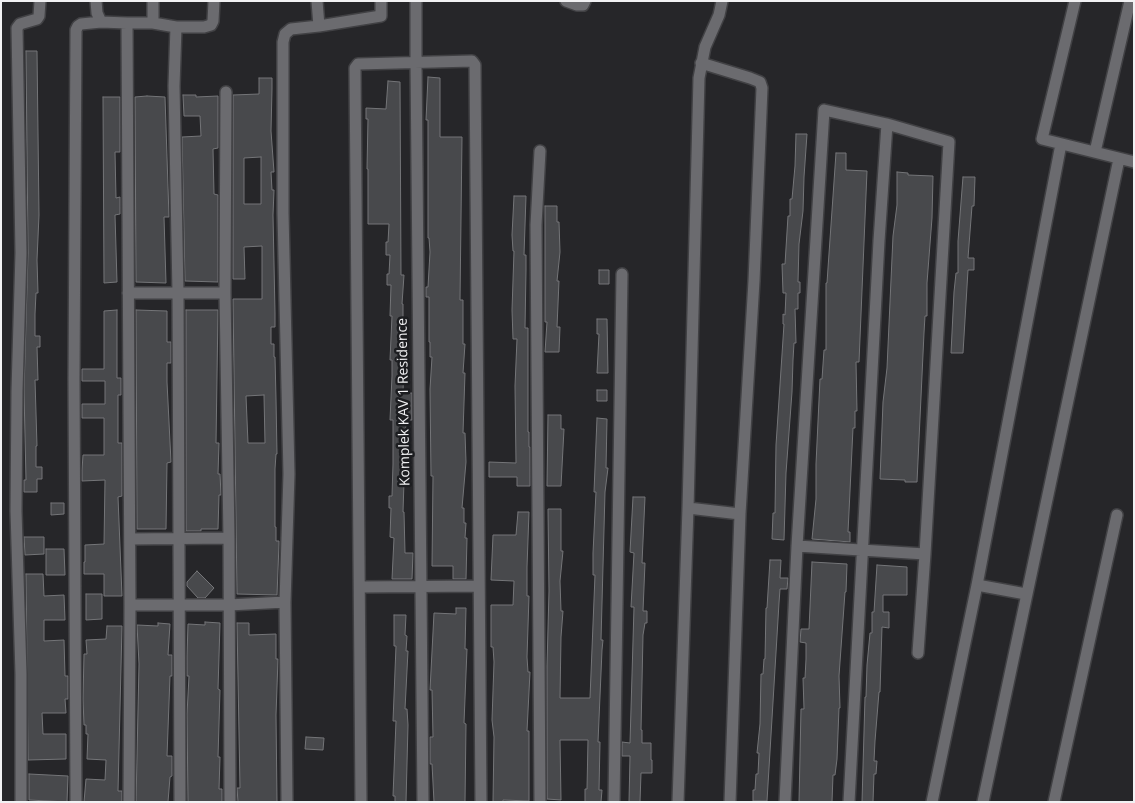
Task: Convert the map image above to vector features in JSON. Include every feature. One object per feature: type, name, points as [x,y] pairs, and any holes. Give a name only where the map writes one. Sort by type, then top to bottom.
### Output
[{"type":"street","points":[[21,802],[16,511],[21,253],[17,28],[20,24],[37,19],[40,1]]},
{"type":"street","points":[[96,1],[97,13],[101,22]]},
{"type":"street","points":[[152,23],[154,1]]},
{"type":"street","points":[[76,802],[74,368],[76,30],[81,24],[101,22],[204,27],[211,25],[213,21],[214,1]]},
{"type":"street","points":[[317,1],[319,26]]},
{"type":"street","points":[[287,802],[285,602],[288,474],[283,213],[283,42],[285,34],[291,29],[381,16],[381,1]]},
{"type":"street","name":"Komplek KAV 1 Residence","points":[[416,1],[423,802]]},
{"type":"street","points":[[566,1],[577,5],[583,4],[585,1]]},
{"type":"street","points":[[678,802],[699,78],[701,63],[719,15],[722,1]]},
{"type":"street","points":[[1075,1],[1042,139],[1134,162]]},
{"type":"street","points":[[1095,152],[1130,1]]},
{"type":"street","points":[[127,23],[130,539],[129,802]]},
{"type":"street","points":[[176,27],[174,86],[178,293],[180,802]]},
{"type":"street","points":[[361,802],[354,68],[358,64],[472,61],[475,65],[481,802]]},
{"type":"street","points":[[701,63],[750,78],[760,82],[762,85],[754,281],[740,514],[730,802]]},
{"type":"street","points":[[226,92],[225,293],[229,538],[230,802]]},
{"type":"street","points":[[785,802],[797,546],[824,110],[887,124],[949,142],[918,653]]},
{"type":"street","points":[[849,802],[887,124]]},
{"type":"street","points":[[932,802],[977,585],[1062,144]]},
{"type":"street","points":[[540,151],[536,225],[540,802]]},
{"type":"street","points":[[983,802],[1119,159]]},
{"type":"street","points":[[614,802],[622,274]]},
{"type":"street","points":[[128,293],[225,293]]},
{"type":"street","points":[[688,508],[740,514]]},
{"type":"street","points":[[1054,802],[1117,515]]},
{"type":"street","points":[[130,539],[229,538]]},
{"type":"street","points":[[797,546],[925,554]]},
{"type":"street","points":[[977,585],[1026,594]]},
{"type":"street","points":[[360,587],[478,586]]},
{"type":"street","points":[[130,604],[229,605],[285,602]]},
{"type":"building","points":[[26,51],[37,51],[39,215],[38,293],[36,293],[35,336],[40,336],[40,347],[37,347],[38,380],[35,380],[36,467],[42,467],[42,479],[37,479],[37,492],[24,492],[24,480],[26,480],[24,391],[28,253]]},
{"type":"building","points":[[428,77],[440,78],[440,137],[462,137],[460,300],[463,300],[463,344],[465,344],[463,433],[465,433],[466,462],[462,508],[464,508],[464,523],[466,523],[465,538],[467,538],[466,579],[453,579],[453,566],[432,566],[433,476],[431,476],[430,389],[432,357],[430,357],[429,342],[429,297],[426,297],[430,252],[428,238],[428,120],[426,120]]},
{"type":"building","points":[[259,78],[272,78],[271,131],[274,172],[271,172],[272,190],[274,190],[275,327],[271,327],[271,344],[274,344],[275,357],[277,454],[275,469],[275,527],[276,541],[279,541],[277,595],[237,594],[233,299],[262,299],[262,246],[244,247],[245,279],[233,279],[233,95],[259,94]],"holes":[[[261,157],[261,204],[244,204],[244,158]],[[264,395],[265,443],[248,443],[246,396]]]},
{"type":"building","points":[[388,81],[400,82],[401,275],[404,275],[402,304],[403,319],[405,319],[403,393],[412,393],[412,420],[406,420],[403,512],[405,553],[413,553],[412,579],[392,579],[394,538],[390,537],[391,508],[389,508],[389,496],[392,496],[393,464],[393,420],[390,420],[392,316],[390,316],[391,285],[387,285],[390,255],[386,255],[389,224],[368,224],[368,119],[366,119],[366,108],[386,109]]},
{"type":"building","points":[[183,95],[196,95],[196,97],[218,96],[218,148],[213,149],[214,194],[218,195],[218,282],[185,281],[182,137],[201,136],[200,116],[184,116]]},
{"type":"building","points":[[103,97],[120,97],[120,152],[115,152],[116,198],[120,197],[120,214],[115,215],[117,282],[104,283]]},
{"type":"building","points":[[135,97],[165,97],[169,217],[164,217],[166,283],[136,282]]},
{"type":"building","points":[[796,134],[807,134],[803,211],[799,244],[798,282],[800,282],[800,293],[798,293],[798,309],[795,309],[796,343],[794,343],[786,473],[784,540],[772,539],[773,513],[775,513],[776,445],[784,324],[783,314],[785,315],[786,293],[783,293],[782,264],[785,264],[788,216],[790,216],[790,199],[792,199]]},
{"type":"building","points":[[836,153],[846,153],[846,170],[867,171],[859,362],[856,362],[857,411],[855,411],[855,428],[853,428],[848,532],[850,532],[850,542],[812,539],[816,499],[820,379],[822,379],[824,350],[826,350],[826,283]]},
{"type":"building","points":[[897,172],[908,173],[908,175],[933,176],[917,482],[880,479],[893,236],[897,205]]},
{"type":"building","points":[[963,177],[975,177],[974,206],[972,206],[968,258],[974,258],[974,270],[968,270],[963,353],[951,353],[954,292],[956,273],[958,273],[958,241]]},
{"type":"building","points":[[514,196],[526,196],[524,255],[526,255],[525,328],[528,328],[530,486],[517,486],[517,477],[489,477],[489,462],[516,463],[515,386],[517,339],[513,339],[512,310]]},
{"type":"building","points":[[545,206],[557,206],[557,222],[559,222],[560,252],[557,281],[559,281],[557,327],[560,327],[559,352],[545,352],[547,322],[545,322]]},
{"type":"building","points":[[599,270],[609,270],[609,284],[599,284]]},
{"type":"building","points":[[117,310],[117,378],[121,378],[121,395],[118,395],[118,443],[122,443],[122,496],[118,497],[122,596],[104,596],[104,574],[84,574],[84,562],[85,545],[104,544],[105,480],[82,481],[82,470],[83,455],[104,455],[104,418],[82,418],[82,404],[105,404],[105,381],[82,381],[82,369],[104,369],[104,311]]},
{"type":"building","points":[[136,310],[167,311],[167,342],[171,342],[171,363],[167,363],[167,382],[171,462],[167,463],[166,529],[137,529]]},
{"type":"building","points":[[186,310],[218,310],[216,443],[219,443],[218,474],[220,474],[221,495],[219,495],[218,529],[201,529],[201,531],[186,531]]},
{"type":"building","points":[[597,319],[607,319],[608,373],[597,373],[599,334],[597,334]]},
{"type":"building","points":[[597,390],[607,390],[607,401],[597,401]]},
{"type":"building","points":[[548,415],[561,415],[561,429],[564,429],[561,486],[547,486]]},
{"type":"building","points":[[597,418],[607,419],[606,468],[608,468],[605,492],[601,640],[603,640],[598,742],[600,742],[599,790],[602,790],[601,802],[585,802],[588,740],[560,740],[561,800],[547,799],[548,509],[561,509],[561,551],[563,551],[560,581],[561,611],[563,611],[560,698],[590,698],[595,575],[593,575],[593,553]]},
{"type":"building","points":[[633,497],[645,497],[642,563],[645,563],[643,611],[647,611],[647,623],[645,623],[643,635],[641,730],[642,743],[651,743],[652,760],[652,773],[641,773],[640,802],[629,802],[630,756],[622,756],[622,742],[630,743],[634,607],[631,607],[634,553],[630,552]]},
{"type":"building","points":[[51,503],[64,503],[64,514],[51,515]]},
{"type":"building","points":[[518,512],[529,512],[527,657],[528,672],[530,672],[527,731],[529,731],[529,801],[503,800],[503,802],[493,802],[494,737],[492,720],[494,662],[493,647],[491,647],[491,605],[513,605],[514,581],[491,580],[493,535],[516,535]]},
{"type":"building","points":[[24,537],[44,537],[44,554],[25,555]]},
{"type":"building","points":[[46,549],[64,549],[65,575],[46,575]]},
{"type":"building","points":[[770,560],[781,560],[780,578],[788,578],[787,589],[780,589],[767,801],[753,801],[753,790],[755,790],[756,774],[758,774],[759,753],[757,753],[760,724],[761,674],[763,674],[765,659],[766,608]]},
{"type":"building","points":[[812,562],[847,564],[839,676],[840,708],[837,759],[835,775],[833,775],[832,802],[799,802],[801,709],[804,709],[803,678],[805,678],[806,659],[806,643],[800,642],[801,629],[809,629]]},
{"type":"building","points":[[877,565],[907,567],[907,595],[883,595],[883,612],[889,612],[889,628],[882,627],[880,692],[874,761],[877,761],[876,774],[874,774],[873,802],[862,802],[867,665],[870,633],[872,633],[872,612],[874,612]]},
{"type":"building","points":[[197,571],[214,588],[205,598],[198,598],[187,586],[187,582]]},
{"type":"building","points":[[26,574],[43,574],[44,596],[64,595],[65,620],[44,620],[44,641],[64,640],[65,676],[68,676],[68,699],[65,699],[66,713],[42,713],[43,734],[66,734],[66,759],[28,760]]},
{"type":"building","points":[[86,594],[102,594],[102,619],[86,620]]},
{"type":"building","points":[[456,608],[466,608],[465,802],[434,802],[432,764],[430,764],[430,737],[433,737],[432,690],[430,690],[434,613],[456,614]]},
{"type":"building","points":[[394,615],[406,615],[405,635],[407,636],[406,651],[408,651],[405,709],[407,709],[408,725],[406,802],[395,802],[395,796],[393,796],[396,721],[393,721],[396,646],[394,646]]},
{"type":"building","points":[[205,622],[220,623],[218,757],[220,757],[219,789],[222,789],[222,802],[188,802],[188,624],[205,625]]},
{"type":"building","points":[[158,623],[170,624],[168,655],[172,655],[172,676],[170,676],[167,756],[172,756],[172,776],[170,777],[168,802],[136,802],[139,664],[137,625],[158,626]]},
{"type":"building","points":[[237,623],[249,623],[249,635],[276,634],[276,659],[278,659],[276,715],[277,802],[238,802],[237,788],[240,788]]},
{"type":"building","points":[[107,626],[122,626],[118,791],[122,791],[122,802],[84,802],[86,779],[105,780],[106,760],[87,759],[88,734],[86,734],[86,725],[84,725],[83,699],[84,654],[87,654],[86,640],[106,639]]},
{"type":"building","points":[[306,737],[324,738],[323,750],[305,749]]},
{"type":"building","points":[[29,774],[68,776],[67,802],[29,800]]}]
